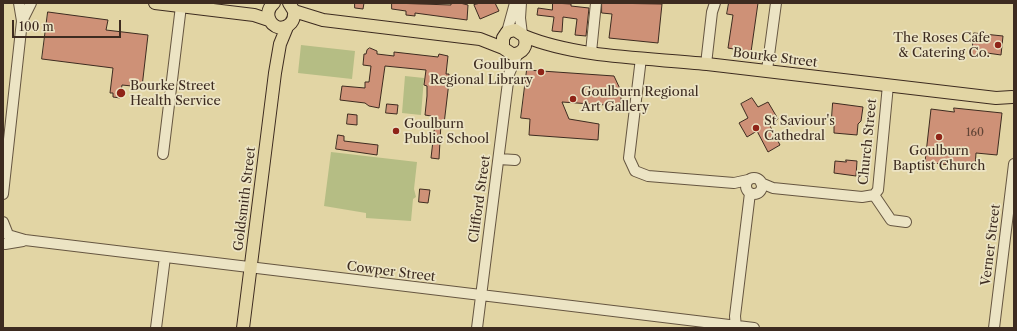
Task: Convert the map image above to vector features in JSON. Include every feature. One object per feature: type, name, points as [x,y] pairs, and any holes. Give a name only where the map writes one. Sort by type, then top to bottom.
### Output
[{"type":"main road","points":[[155,3],[254,15],[280,28],[290,11],[323,20],[480,39],[512,54],[521,52],[526,43],[523,35],[515,30],[480,39]]},
{"type":"main road","points":[[216,3],[255,7],[272,4]]},
{"type":"main road","name":"Goldsmith Street","points":[[272,4],[268,13],[275,43],[275,73]]},
{"type":"main road","name":"Goldsmith Street","points":[[243,328],[275,73],[280,44],[290,11]]},
{"type":"main road","points":[[504,49],[502,41],[506,33]]},
{"type":"main road","name":"Bourke Street","points":[[523,35],[551,46],[591,52],[768,70],[1013,101]]},
{"type":"main road","name":"Bourke Street","points":[[521,52],[551,46]]},
{"type":"street","points":[[3,194],[22,21],[20,3]]},
{"type":"street","points":[[22,21],[31,3]]},
{"type":"street","points":[[506,33],[514,3]]},
{"type":"street","points":[[521,3],[520,18],[523,35]]},
{"type":"street","points":[[591,52],[596,3]]},
{"type":"street","points":[[706,64],[712,12],[715,3]]},
{"type":"street","points":[[768,70],[776,3]]},
{"type":"street","points":[[163,154],[181,6]]},
{"type":"street","name":"Clifford Street","points":[[477,328],[509,74],[504,49]]},
{"type":"street","name":"Clifford Street","points":[[509,74],[521,52]]},
{"type":"street","name":"Church Street","points":[[641,58],[629,158],[635,171],[648,176],[734,183],[754,188],[773,188],[862,197],[874,195],[878,190],[888,85]]},
{"type":"street","points":[[499,159],[515,160]]},
{"type":"street","name":"Verner Street","points":[[994,328],[1014,165]]},
{"type":"street","points":[[736,327],[734,316],[744,265],[754,188]]},
{"type":"street","points":[[874,195],[891,220],[906,222]]},
{"type":"street","points":[[3,222],[5,237]]},
{"type":"street","name":"Cowper Street","points":[[5,237],[754,328]]},
{"type":"street","points":[[156,328],[165,257]]},
{"type":"green space","points":[[301,45],[355,51],[352,79],[298,73]]},
{"type":"green space","points":[[405,76],[424,78],[421,115],[402,113]]},
{"type":"green space","points":[[331,152],[417,162],[414,189],[416,197],[413,199],[411,221],[366,218],[366,213],[324,206]]},
{"type":"building","points":[[355,3],[364,3],[363,9],[355,8]]},
{"type":"building","points":[[392,3],[451,5],[451,3],[460,3],[468,5],[467,20],[415,13],[415,16],[406,15],[406,11],[392,9]]},
{"type":"building","points":[[481,3],[495,3],[499,11],[480,19],[474,5]]},
{"type":"building","points":[[553,3],[571,4],[571,6],[589,8],[586,36],[575,35],[577,19],[563,17],[562,32],[552,31],[554,17],[537,15],[538,8],[552,10]]},
{"type":"building","points":[[602,3],[662,4],[658,43],[609,38],[612,14],[602,13]]},
{"type":"building","points":[[729,3],[758,3],[751,52],[728,48],[733,15],[727,14]]},
{"type":"building","points":[[48,12],[108,20],[106,30],[148,35],[142,87],[122,85],[120,98],[113,97],[113,93],[110,93],[113,68],[42,59]]},
{"type":"building","points":[[974,33],[1003,36],[1001,55],[980,52],[979,57],[972,56]]},
{"type":"building","points":[[370,48],[377,51],[377,54],[394,56],[394,52],[438,57],[439,54],[448,56],[446,74],[449,74],[449,82],[444,124],[441,123],[439,159],[431,158],[435,123],[431,122],[431,116],[425,115],[427,86],[424,85],[426,70],[385,66],[379,108],[369,106],[365,103],[340,100],[342,86],[365,88],[365,82],[369,82],[371,66],[363,65],[364,54],[366,54],[367,50]]},
{"type":"building","points":[[527,70],[614,76],[621,91],[621,106],[562,102],[569,119],[599,124],[598,140],[529,135],[530,119],[521,118]]},
{"type":"building","name":"St Saviour's Cathedral","points":[[752,98],[758,107],[768,102],[778,119],[769,124],[780,145],[768,152],[757,131],[747,137],[739,123],[748,118],[741,104]]},
{"type":"building","points":[[833,103],[863,107],[861,121],[858,124],[857,135],[834,133],[834,117],[832,117]]},
{"type":"building","points":[[387,104],[398,105],[397,114],[386,113]]},
{"type":"building","points":[[954,108],[1002,113],[997,155],[976,153],[975,168],[925,162],[931,109],[954,112]]},
{"type":"building","points":[[348,114],[357,115],[357,125],[347,124]]},
{"type":"building","points":[[338,135],[344,136],[344,141],[378,145],[377,155],[336,149]]},
{"type":"building","points":[[846,160],[857,161],[856,176],[834,173],[835,161],[846,162]]},
{"type":"building","points":[[420,189],[430,190],[428,203],[419,202]]},
{"type":"place","name":"The Roses Cafe & Catering Co.","points":[[998,45]]},
{"type":"place","name":"Goulburn Regional Library","points":[[541,72]]},
{"type":"place","name":"Bourke Street Health Service","points":[[121,93]]},
{"type":"place","name":"Goulburn Regional Art Gallery","points":[[573,99]]},
{"type":"place","name":"St Saviour's Cathedral","points":[[756,128]]},
{"type":"place","name":"Goulburn Public School","points":[[396,131]]},
{"type":"place","name":"Goulburn Baptist Church","points":[[939,137]]}]
